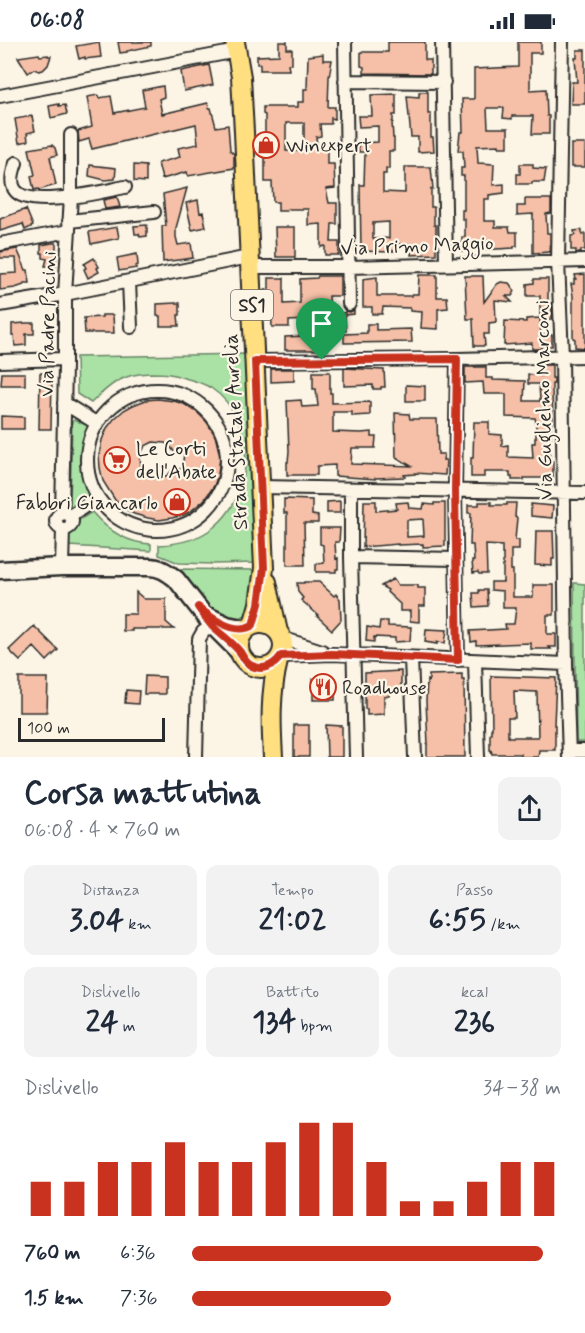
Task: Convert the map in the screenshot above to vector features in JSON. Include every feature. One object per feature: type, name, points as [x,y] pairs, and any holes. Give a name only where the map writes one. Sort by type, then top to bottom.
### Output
[{"type":"main road","name":"Strada Statale Aurelia","points":[[236,46],[244,121],[264,568],[259,604],[250,627]]},
{"type":"main road","name":"Strada Statale Aurelia","points":[[264,568],[280,635]]},
{"type":"main road","points":[[250,627],[267,625],[280,635]]},
{"type":"main road","name":"SS1","points":[[250,627],[239,644],[264,689],[271,726]]},
{"type":"main road","name":"SS1","points":[[273,757],[272,689],[283,647],[280,635]]},
{"type":"main road","points":[[246,659],[266,668],[279,658]]},
{"type":"street","points":[[345,42],[349,304]]},
{"type":"street","points":[[442,42],[446,264]]},
{"type":"street","name":"Via Guglielmo Marconi","points":[[562,42],[558,261],[562,356],[569,754]]},
{"type":"street","points":[[0,96],[236,46]]},
{"type":"street","points":[[345,81],[444,82]]},
{"type":"street","name":"Via Padre Pacini","points":[[62,567],[63,529],[57,525],[56,521],[58,516],[66,515],[65,294],[71,197],[71,135]]},
{"type":"street","points":[[16,163],[14,189],[20,195],[30,199],[71,197],[125,187]]},
{"type":"street","points":[[0,244],[69,226],[154,212]]},
{"type":"street","name":"Via Primo Maggio","points":[[0,305],[250,262],[348,267],[585,261]]},
{"type":"street","points":[[129,282],[131,327]]},
{"type":"street","points":[[255,361],[585,356]]},
{"type":"street","points":[[0,361],[65,359]]},
{"type":"street","points":[[457,359],[455,490],[458,660]]},
{"type":"street","points":[[148,389],[173,391],[195,400],[214,418],[223,435],[227,455],[225,478],[216,498],[201,514],[185,525],[157,530],[138,528],[117,518],[97,498],[92,487],[88,463],[89,445],[96,423],[108,410],[127,396],[148,389]]},
{"type":"street","points":[[64,404],[96,423]]},
{"type":"street","points":[[261,487],[585,494]]},
{"type":"street","points":[[351,489],[356,757]]},
{"type":"street","points":[[66,515],[97,498]]},
{"type":"street","points":[[351,557],[456,559]]},
{"type":"street","points":[[0,570],[62,567],[159,568],[176,579],[212,626],[246,659]]},
{"type":"street","points":[[198,607],[220,623],[250,627]]},
{"type":"street","points":[[196,757],[199,639],[203,632],[212,626]]},
{"type":"street","points":[[280,635],[332,654]]},
{"type":"street","points":[[279,658],[332,654],[566,664]]},
{"type":"street","points":[[411,658],[415,757]]},
{"type":"street","points":[[475,661],[478,757]]},
{"type":"street","points":[[569,754],[585,752]]},
{"type":"green space","points":[[248,354],[254,563],[179,563],[159,555],[159,545],[188,540],[208,531],[228,513],[238,495],[244,476],[246,456],[237,418],[226,401],[211,388],[196,381],[166,374],[131,375],[111,385],[91,403],[77,394],[76,357]]},
{"type":"green space","points":[[74,420],[90,426],[84,465],[90,495],[72,508],[70,506],[72,422]]},
{"type":"green space","points":[[92,512],[118,535],[151,544],[151,551],[69,546],[69,534],[73,532],[79,520]]},
{"type":"green space","points":[[177,569],[254,570],[250,608],[246,614],[236,619],[217,614],[195,593]]},
{"type":"green space","points":[[574,583],[585,584],[585,742],[576,742]]},
{"type":"building","points":[[99,42],[101,57],[79,59],[76,46]]},
{"type":"building","points":[[118,42],[151,42],[151,46],[120,53]]},
{"type":"building","points":[[279,42],[287,42],[287,49],[292,49],[292,64],[288,64],[289,70],[260,70],[257,56],[279,55]]},
{"type":"building","points":[[388,42],[425,42],[425,60],[431,60],[431,74],[364,73],[364,67],[361,66],[361,52],[388,52]]},
{"type":"building","points":[[518,42],[541,42],[541,53],[530,53],[530,90],[546,89],[549,134],[532,134],[533,116],[503,118],[504,108],[487,108],[488,128],[508,128],[508,147],[477,146],[478,163],[494,164],[493,185],[504,184],[504,193],[489,195],[489,199],[484,199],[484,221],[495,221],[495,227],[509,227],[510,232],[517,232],[517,246],[462,251],[465,219],[462,219],[464,176],[461,176],[461,168],[464,168],[463,151],[458,151],[460,132],[463,132],[462,99],[474,99],[474,69],[518,67]]},
{"type":"building","points":[[577,50],[585,50],[585,104],[571,104],[572,82],[577,82],[575,58],[577,58]]},
{"type":"building","points":[[39,54],[40,56],[51,56],[48,65],[43,70],[34,69],[28,73],[18,57]]},
{"type":"building","points":[[323,54],[323,60],[332,60],[328,107],[335,107],[335,119],[331,118],[331,124],[320,124],[321,136],[316,137],[317,145],[327,145],[327,164],[334,164],[335,188],[326,189],[329,203],[337,203],[337,224],[332,224],[331,242],[339,242],[339,255],[325,255],[325,246],[321,247],[321,224],[308,225],[308,209],[278,211],[278,202],[273,202],[272,182],[265,182],[263,107],[298,107],[298,102],[304,102],[304,89],[307,89],[308,56]],"holes":[[[286,123],[304,123],[304,151],[286,151]]]},
{"type":"building","points":[[209,65],[213,85],[184,91],[181,71]]},
{"type":"building","points":[[163,86],[164,97],[159,99],[162,114],[208,103],[216,127],[228,125],[230,150],[234,154],[234,168],[188,176],[187,172],[162,179],[158,163],[180,157],[178,148],[198,144],[196,124],[92,149],[89,139],[79,142],[78,131],[92,127],[87,97],[111,96],[114,113],[145,107],[142,90]]},
{"type":"building","points":[[419,92],[428,92],[428,114],[431,114],[431,137],[433,137],[434,151],[418,152],[418,137],[411,137],[407,96],[419,97]]},
{"type":"building","points":[[396,94],[396,115],[393,115],[392,122],[394,151],[389,151],[389,169],[386,169],[386,174],[383,174],[383,192],[405,193],[405,167],[431,167],[433,189],[431,189],[431,207],[434,207],[434,225],[436,225],[436,254],[411,255],[412,244],[396,244],[396,251],[390,252],[361,251],[360,185],[364,185],[365,152],[359,152],[358,143],[378,142],[378,126],[359,127],[358,116],[372,116],[371,95]],"holes":[[[389,222],[389,238],[373,239],[373,223]]]},
{"type":"building","points":[[59,104],[59,106],[65,105],[67,114],[51,118],[49,106]]},
{"type":"building","points":[[32,116],[35,131],[27,133],[28,141],[19,143],[15,119]]},
{"type":"building","points":[[571,144],[585,144],[585,167],[571,167]]},
{"type":"building","points":[[52,145],[57,155],[50,157],[56,185],[34,190],[31,176],[35,175],[29,149]]},
{"type":"building","points":[[520,164],[533,164],[533,168],[546,169],[544,182],[517,184]]},
{"type":"building","points":[[90,165],[116,168],[115,179],[105,180],[89,176]]},
{"type":"building","points":[[134,165],[146,166],[146,182],[134,181]]},
{"type":"building","points":[[187,188],[176,228],[176,237],[178,245],[191,243],[193,258],[163,262],[162,226],[166,226],[163,194]]},
{"type":"building","points":[[117,197],[120,207],[105,209],[103,200]]},
{"type":"building","points":[[525,199],[551,199],[551,213],[546,214],[547,233],[550,233],[550,252],[533,253],[533,214],[517,215],[517,206],[525,206]]},
{"type":"building","points":[[198,200],[206,227],[192,230],[186,203]]},
{"type":"building","points":[[26,209],[33,226],[25,230],[23,224],[0,231],[0,219]]},
{"type":"building","points":[[147,225],[147,236],[140,237],[139,234],[135,234],[134,226]]},
{"type":"building","points":[[117,227],[119,238],[91,244],[89,232]]},
{"type":"building","points":[[275,227],[295,227],[295,257],[276,257]]},
{"type":"building","points":[[582,230],[582,235],[585,234],[585,250],[576,253],[576,250],[571,250],[571,236],[575,235],[574,231]]},
{"type":"building","points":[[56,243],[56,266],[45,266],[47,259],[43,258],[41,245]]},
{"type":"building","points":[[17,249],[28,270],[30,283],[0,290],[0,274],[17,273],[16,258],[0,258],[0,252]]},
{"type":"building","points":[[137,254],[137,268],[119,271],[117,258]]},
{"type":"building","points":[[94,258],[99,272],[88,278],[84,264]]},
{"type":"building","points":[[585,274],[585,348],[575,347],[573,338],[571,284],[574,284],[575,275]]},
{"type":"building","points":[[419,275],[437,275],[437,297],[447,297],[448,308],[438,309],[438,329],[421,328],[422,312],[410,311],[410,308],[383,307],[382,314],[372,314],[372,307],[363,307],[363,279],[377,277],[377,296],[412,296],[412,294],[418,294]]},
{"type":"building","points":[[318,276],[340,276],[340,296],[329,296],[330,312],[345,313],[345,311],[354,310],[354,314],[345,315],[346,331],[330,331],[328,350],[285,350],[285,337],[305,336],[305,320],[289,321],[289,327],[272,327],[271,300],[263,298],[263,291],[269,289],[269,278],[284,278],[284,304],[300,303],[300,279],[317,278]]},
{"type":"building","points":[[465,276],[483,276],[484,302],[501,282],[509,283],[515,291],[512,296],[506,296],[512,302],[495,300],[496,322],[489,323],[489,334],[484,334],[485,346],[474,346],[473,319],[467,319]]},
{"type":"building","points":[[534,279],[548,279],[548,303],[552,303],[552,319],[540,319],[541,335],[552,335],[552,346],[532,349],[532,343],[504,345],[505,321],[526,322],[526,319],[540,318],[540,296],[527,296],[527,284],[534,283]]},
{"type":"building","points":[[180,303],[179,326],[160,326],[157,304]]},
{"type":"building","points":[[102,315],[113,315],[114,333],[85,333],[84,318],[102,317]]},
{"type":"building","points":[[34,323],[34,334],[26,334],[26,345],[15,346],[12,324]]},
{"type":"building","points":[[367,324],[376,324],[376,330],[411,329],[412,342],[344,343],[344,334],[367,333]]},
{"type":"building","points":[[542,365],[552,365],[552,378],[554,378],[554,384],[552,384],[553,422],[551,422],[551,437],[549,438],[553,477],[512,480],[510,472],[484,472],[484,477],[471,477],[474,422],[489,422],[489,434],[502,435],[502,446],[508,445],[508,457],[533,458],[532,443],[535,443],[536,438],[536,422],[535,418],[506,417],[506,394],[484,394],[483,382],[465,383],[465,367],[486,367],[486,378],[493,378],[493,380],[525,381],[524,401],[540,401],[539,384],[528,384],[528,374],[541,376]]},
{"type":"building","points":[[344,368],[384,370],[385,387],[373,389],[373,385],[344,386]]},
{"type":"building","points":[[271,369],[294,369],[294,381],[271,382]]},
{"type":"building","points":[[313,372],[330,372],[332,403],[370,402],[370,415],[352,416],[352,412],[333,412],[333,432],[372,432],[372,437],[376,437],[375,448],[352,448],[351,464],[411,466],[396,457],[395,413],[409,414],[410,419],[437,419],[438,454],[444,454],[443,460],[446,460],[445,475],[415,473],[404,475],[405,477],[375,479],[335,476],[335,465],[318,466],[317,475],[287,475],[289,451],[287,401],[301,400],[302,407],[318,406],[316,389],[313,389]]},
{"type":"building","points":[[2,373],[25,373],[25,385],[1,385]]},
{"type":"building","points":[[40,373],[52,374],[51,429],[39,429]]},
{"type":"building","points":[[406,385],[425,386],[425,401],[406,401]]},
{"type":"building","name":"Le Corti dell'Abate","points":[[146,400],[174,401],[197,412],[215,435],[220,456],[214,486],[204,500],[191,511],[172,518],[159,520],[148,518],[125,509],[115,500],[103,481],[100,468],[99,455],[107,428],[124,410]],"holes":[[[153,442],[165,443],[175,453],[184,453],[182,469],[174,468],[168,475],[160,478],[152,477],[146,474],[141,467],[140,456],[145,446]]]},
{"type":"building","points":[[1,416],[24,417],[24,429],[1,429]]},
{"type":"building","points":[[284,499],[312,500],[312,515],[318,516],[318,523],[304,523],[305,565],[287,565],[287,513],[284,513]]},
{"type":"building","points":[[340,501],[340,513],[327,513],[327,502]]},
{"type":"building","points":[[364,501],[376,501],[376,511],[397,509],[396,503],[408,502],[409,508],[423,509],[424,504],[445,503],[445,546],[423,547],[423,544],[398,544],[363,547]],"holes":[[[423,519],[424,536],[407,537],[407,520]]]},
{"type":"building","points":[[479,502],[491,502],[491,505],[516,503],[515,540],[519,540],[519,550],[511,550],[513,597],[533,597],[533,585],[554,585],[554,615],[547,615],[547,634],[556,634],[556,647],[531,649],[531,643],[476,645],[476,641],[471,642],[470,631],[506,629],[505,624],[514,624],[516,608],[503,608],[503,591],[491,590],[491,582],[503,582],[502,546],[486,545],[487,574],[473,573],[473,545],[470,545],[471,513],[468,513],[468,505],[479,505]]},
{"type":"building","points":[[531,504],[553,506],[552,518],[531,516]]},
{"type":"building","points":[[320,528],[340,528],[339,542],[335,542],[336,559],[338,558],[336,572],[316,572],[316,564],[324,563],[323,545],[320,544]]},
{"type":"building","points":[[536,531],[553,531],[552,566],[535,565]]},
{"type":"building","points":[[393,579],[398,585],[418,585],[418,588],[425,588],[425,606],[419,606],[419,622],[410,621],[410,611],[400,611],[400,604],[387,592],[388,590],[381,586]]},
{"type":"building","points":[[319,582],[340,599],[341,620],[332,630],[301,600],[303,598],[298,592],[297,583]]},
{"type":"building","points":[[479,590],[487,590],[488,606],[474,607],[473,593],[479,593]]},
{"type":"building","points":[[136,592],[144,599],[166,599],[166,622],[174,629],[123,631],[123,614],[136,614]]},
{"type":"building","points":[[380,621],[388,621],[388,626],[411,627],[410,641],[395,642],[395,638],[374,637],[374,642],[366,641],[367,627],[379,629]]},
{"type":"building","points":[[34,626],[58,650],[47,661],[34,647],[20,661],[9,650]]},
{"type":"building","points":[[426,629],[447,630],[445,643],[425,642]]},
{"type":"building","points":[[401,671],[401,690],[389,690],[389,696],[384,697],[384,714],[367,715],[365,673]]},
{"type":"building","points":[[462,674],[465,757],[427,757],[426,701],[429,675]]},
{"type":"building","points":[[145,676],[165,677],[165,694],[144,694]]},
{"type":"building","points":[[491,676],[556,678],[555,750],[539,750],[538,757],[521,757],[521,754],[492,754],[490,733],[492,729]],"holes":[[[514,691],[537,692],[538,737],[508,737],[508,718],[515,718]]]},
{"type":"building","points":[[19,678],[48,678],[47,712],[19,712]]},
{"type":"building","points":[[313,679],[335,679],[335,700],[313,700]]},
{"type":"building","points":[[126,690],[139,691],[138,704],[125,703]]},
{"type":"building","points":[[294,725],[309,725],[309,757],[294,757]]},
{"type":"building","points":[[326,725],[342,726],[342,757],[327,757]]},
{"type":"place","name":"Winexpert","points":[[266,145]]},
{"type":"place","name":"Le Corti dell'Abate","points":[[117,460]]},
{"type":"place","name":"Fabbri Giancarlo","points":[[177,502]]},
{"type":"place","name":"Roadhouse","points":[[323,687]]},
{"type":"route","points":[[457,359],[455,490],[458,660],[332,654],[301,655],[281,656],[278,661],[266,668],[256,668],[246,662],[240,653],[212,626],[198,607],[220,623],[247,629],[253,625],[259,604],[264,568],[255,361],[322,360],[457,359]]}]
